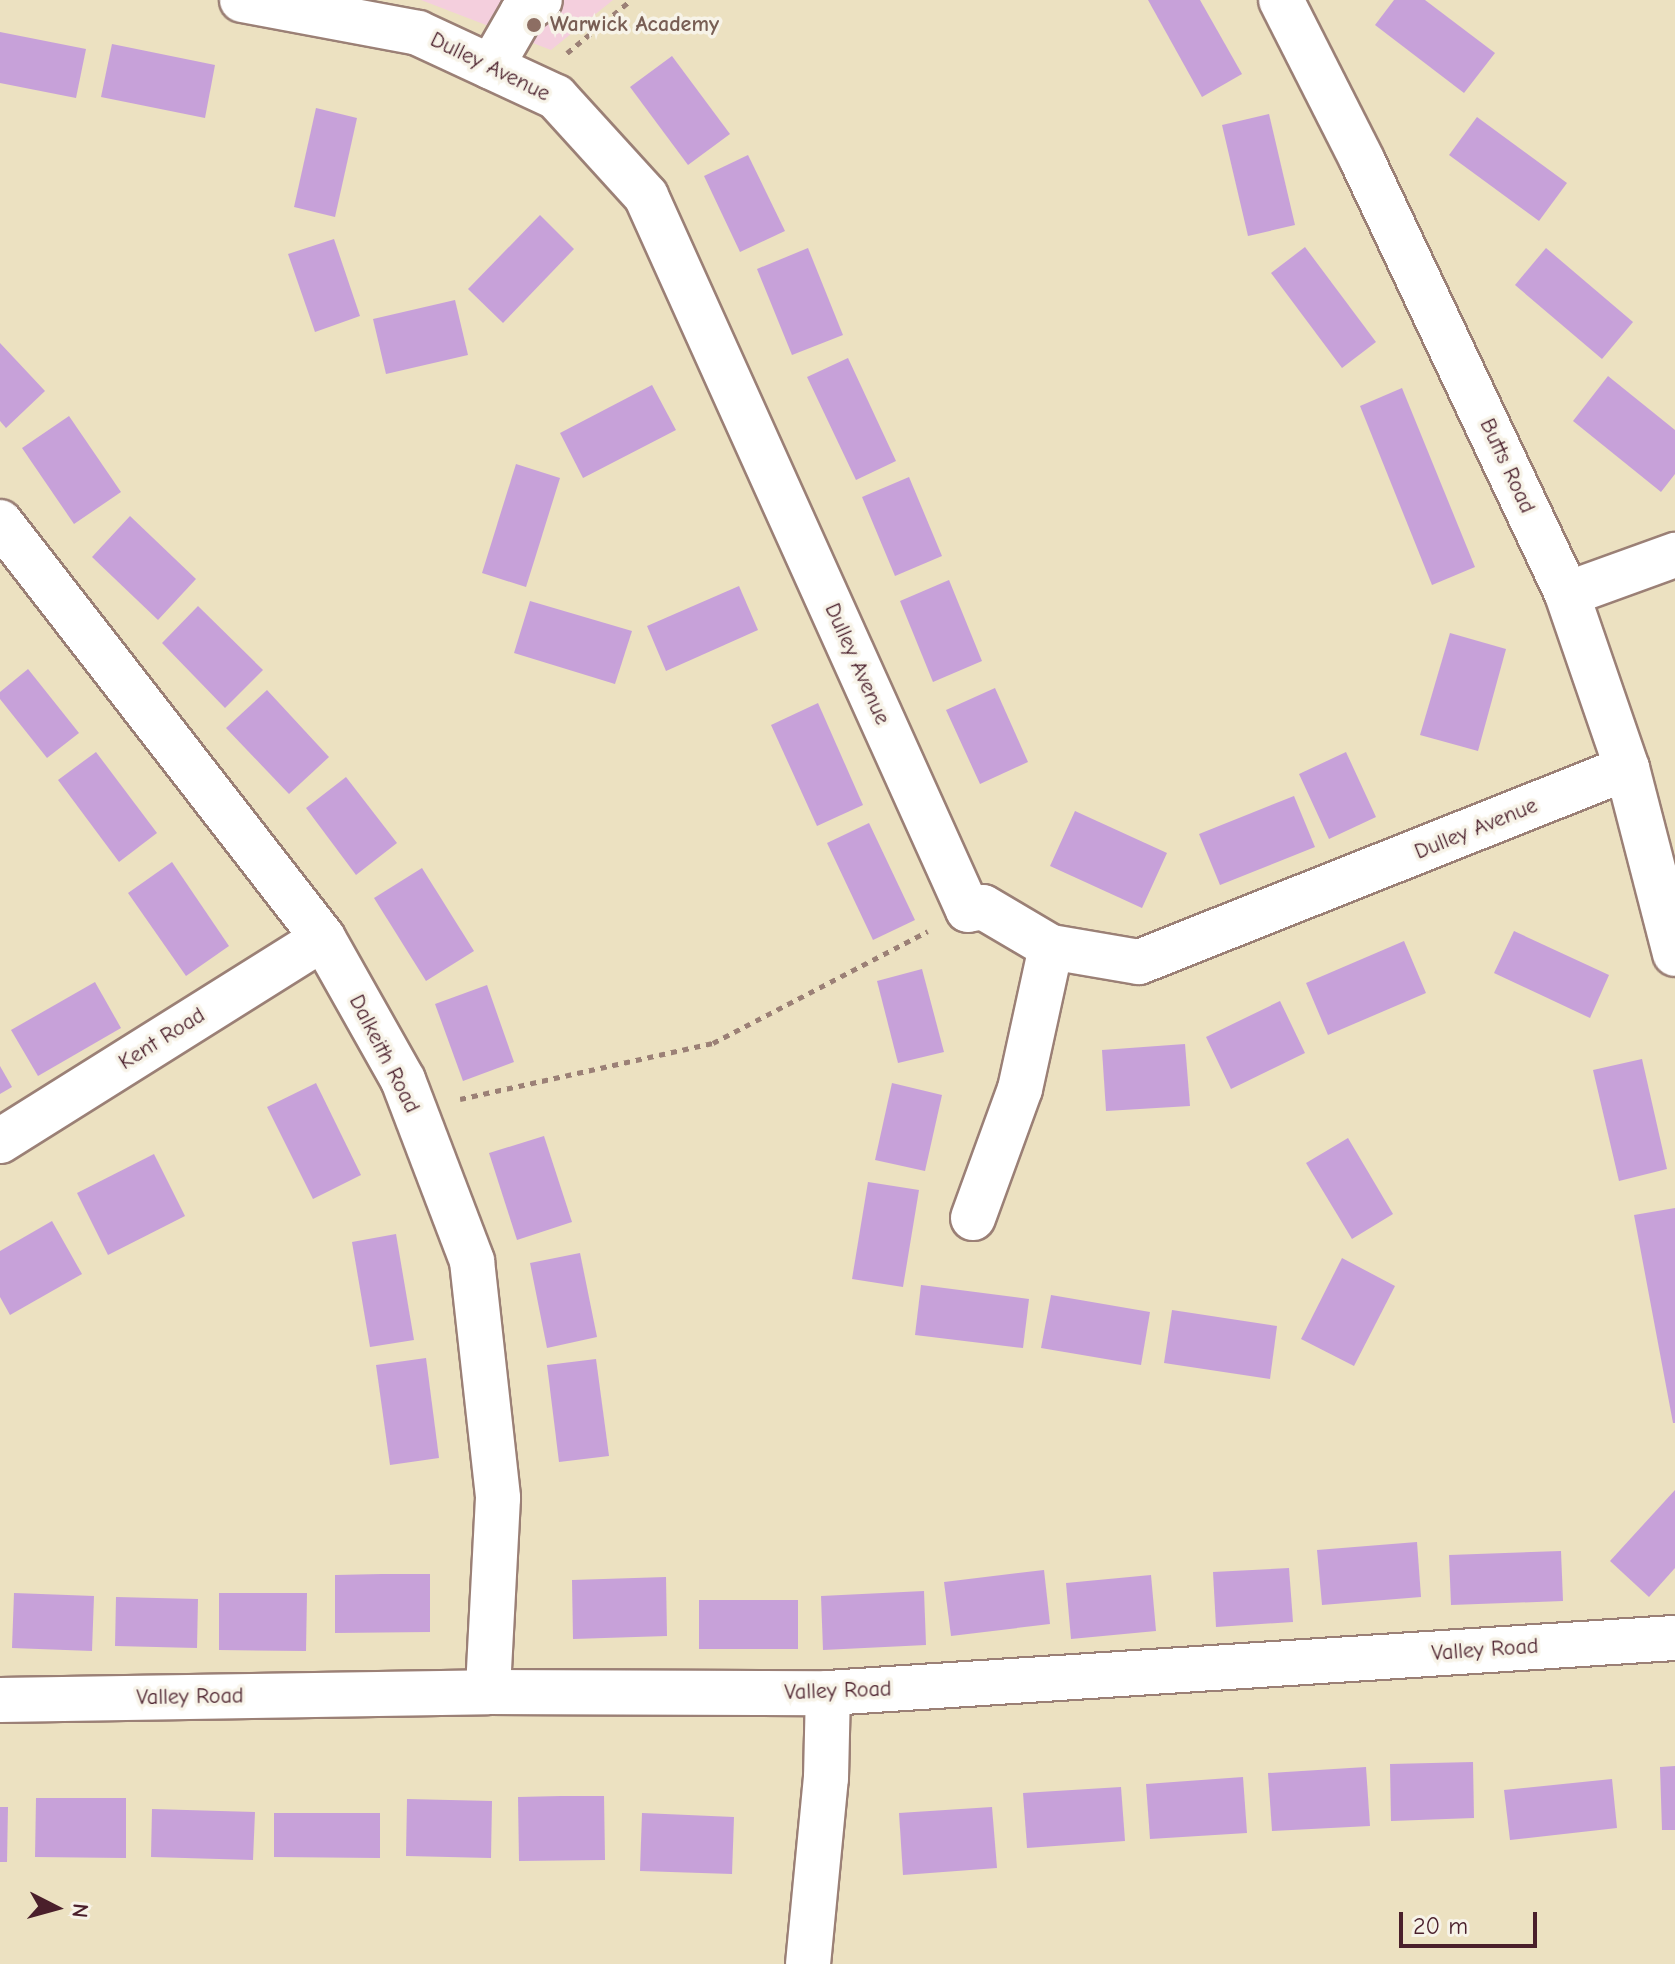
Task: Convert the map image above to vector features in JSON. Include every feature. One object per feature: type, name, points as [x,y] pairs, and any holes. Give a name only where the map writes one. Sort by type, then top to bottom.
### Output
[{"type":"street","name":"Dulley Avenue","points":[[242,0],[418,33],[556,97],[646,196],[968,910],[983,907],[1051,947],[1139,962],[1627,768]]},
{"type":"street","points":[[510,76],[522,13],[540,0]]},
{"type":"street","name":"Butts Road","points":[[1281,0],[1362,160],[1567,594],[1627,768],[1675,954]]},
{"type":"street","name":"Dalkeith Road","points":[[0,522],[323,938],[403,1080],[472,1261],[498,1498],[488,1692]]},
{"type":"street","points":[[1567,594],[1675,555]]},
{"type":"street","name":"Kent Road","points":[[0,1141],[323,938]]},
{"type":"street","points":[[973,1218],[1020,1089],[1051,947]]},
{"type":"street","name":"Valley Road","points":[[0,1700],[488,1692],[828,1693],[1675,1638]]},
{"type":"street","points":[[808,1964],[826,1778],[828,1693]]},
{"type":"path","points":[[510,76],[631,0]]},
{"type":"path","points":[[414,1109],[713,1043],[968,910]]},
{"type":"shaded area","name":"Warwick Academy","points":[[421,0],[613,0],[551,50]]},
{"type":"building","points":[[1148,0],[1200,0],[1242,74],[1202,97]]},
{"type":"building","points":[[1394,0],[1425,0],[1495,53],[1464,93],[1375,25]]},
{"type":"building","points":[[0,32],[86,49],[76,98],[0,83]]},
{"type":"building","points":[[112,44],[215,65],[205,118],[101,97]]},
{"type":"building","points":[[672,56],[730,134],[688,165],[630,87]]},
{"type":"building","points":[[316,108],[357,118],[335,217],[294,207]]},
{"type":"building","points":[[1269,114],[1295,225],[1248,236],[1222,125]]},
{"type":"building","points":[[1477,117],[1567,183],[1539,221],[1449,155]]},
{"type":"building","points":[[748,155],[785,231],[740,252],[704,176]]},
{"type":"building","points":[[540,215],[574,249],[503,323],[468,289]]},
{"type":"building","points":[[334,239],[360,316],[315,332],[288,254]]},
{"type":"building","points":[[1305,247],[1376,342],[1342,368],[1271,273]]},
{"type":"building","points":[[808,248],[843,335],[792,355],[757,269]]},
{"type":"building","points":[[1546,248],[1633,322],[1602,359],[1515,285]]},
{"type":"building","points":[[455,300],[468,355],[386,374],[373,319]]},
{"type":"building","points":[[0,343],[45,391],[6,428],[0,421]]},
{"type":"building","points":[[848,358],[896,461],[856,480],[807,377]]},
{"type":"building","points":[[1608,376],[1675,430],[1675,474],[1661,492],[1573,421]]},
{"type":"building","points":[[652,385],[676,430],[583,478],[560,433]]},
{"type":"building","points":[[1402,388],[1475,567],[1432,585],[1360,406]]},
{"type":"building","points":[[69,416],[121,492],[74,524],[22,448]]},
{"type":"building","points":[[516,464],[560,478],[526,587],[482,573]]},
{"type":"building","points":[[909,477],[942,556],[895,576],[862,497]]},
{"type":"building","points":[[130,516],[196,579],[158,620],[92,557]]},
{"type":"building","points":[[949,580],[982,661],[933,682],[900,601]]},
{"type":"building","points":[[739,586],[758,630],[666,671],[647,626]]},
{"type":"building","points":[[530,601],[632,631],[615,684],[514,653]]},
{"type":"building","points":[[198,606],[263,670],[225,708],[162,643]]},
{"type":"building","points":[[1450,633],[1506,649],[1478,751],[1420,735]]},
{"type":"building","points":[[28,669],[79,733],[47,758],[0,699],[0,692]]},
{"type":"building","points":[[995,688],[1028,762],[980,784],[946,710]]},
{"type":"building","points":[[267,690],[329,757],[289,794],[226,728]]},
{"type":"building","points":[[818,703],[863,805],[817,826],[771,725]]},
{"type":"building","points":[[96,752],[157,833],[119,862],[58,780]]},
{"type":"building","points":[[1346,752],[1376,817],[1329,839],[1299,774]]},
{"type":"building","points":[[346,777],[397,843],[356,875],[306,808]]},
{"type":"building","points":[[1294,796],[1315,847],[1220,885],[1199,834]]},
{"type":"building","points":[[1075,811],[1167,853],[1142,908],[1050,866]]},
{"type":"building","points":[[869,823],[915,920],[873,940],[827,843]]},
{"type":"building","points":[[172,862],[229,946],[186,976],[128,893]]},
{"type":"building","points":[[422,868],[474,951],[426,981],[374,898]]},
{"type":"building","points":[[1514,931],[1609,975],[1590,1018],[1494,973]]},
{"type":"building","points":[[1404,941],[1426,993],[1328,1035],[1306,983]]},
{"type":"building","points":[[922,969],[944,1052],[898,1063],[877,981]]},
{"type":"building","points":[[95,982],[121,1028],[38,1076],[11,1030]]},
{"type":"building","points":[[487,985],[514,1062],[463,1081],[435,1004]]},
{"type":"building","points":[[1280,1001],[1305,1053],[1231,1089],[1206,1037]]},
{"type":"building","points":[[1185,1044],[1190,1106],[1106,1111],[1102,1050]]},
{"type":"building","points":[[1642,1059],[1667,1169],[1619,1181],[1593,1070]]},
{"type":"building","points":[[0,1066],[12,1087],[0,1094]]},
{"type":"building","points":[[316,1083],[361,1175],[313,1199],[267,1107]]},
{"type":"building","points":[[892,1083],[942,1095],[925,1171],[875,1160]]},
{"type":"building","points":[[544,1136],[572,1222],[517,1240],[489,1153]]},
{"type":"building","points":[[1348,1138],[1393,1214],[1352,1239],[1306,1163]]},
{"type":"building","points":[[154,1154],[185,1216],[108,1255],[77,1193]]},
{"type":"building","points":[[868,1182],[919,1190],[903,1287],[852,1279]]},
{"type":"building","points":[[1675,1208],[1675,1423],[1673,1423],[1634,1215]]},
{"type":"building","points":[[52,1221],[82,1274],[10,1315],[0,1297],[0,1251]]},
{"type":"building","points":[[396,1234],[414,1340],[370,1347],[352,1242]]},
{"type":"building","points":[[580,1253],[597,1337],[547,1348],[530,1263]]},
{"type":"building","points":[[1342,1258],[1395,1286],[1354,1366],[1301,1339]]},
{"type":"building","points":[[921,1285],[1029,1299],[1023,1348],[915,1335]]},
{"type":"building","points":[[1051,1295],[1150,1312],[1141,1365],[1041,1348]]},
{"type":"building","points":[[1172,1310],[1277,1326],[1270,1379],[1164,1363]]},
{"type":"building","points":[[426,1358],[439,1458],[390,1465],[376,1365]]},
{"type":"building","points":[[596,1359],[609,1456],[559,1462],[547,1365]]},
{"type":"building","points":[[1675,1490],[1675,1568],[1649,1597],[1610,1561]]},
{"type":"building","points":[[1417,1542],[1421,1597],[1322,1605],[1317,1550]]},
{"type":"building","points":[[1561,1551],[1563,1601],[1451,1605],[1449,1555]]},
{"type":"building","points":[[1289,1568],[1293,1622],[1216,1627],[1213,1572]]},
{"type":"building","points":[[1044,1570],[1050,1624],[951,1636],[944,1582]]},
{"type":"building","points":[[430,1574],[430,1632],[335,1633],[335,1575]]},
{"type":"building","points":[[1151,1575],[1156,1631],[1071,1639],[1066,1583]]},
{"type":"building","points":[[666,1577],[667,1636],[573,1639],[572,1580]]},
{"type":"building","points":[[924,1591],[926,1645],[823,1650],[821,1596]]},
{"type":"building","points":[[14,1593],[94,1596],[92,1651],[12,1648]]},
{"type":"building","points":[[219,1593],[307,1593],[306,1651],[219,1650]]},
{"type":"building","points":[[116,1597],[198,1599],[197,1648],[115,1646]]},
{"type":"building","points":[[699,1600],[798,1600],[798,1649],[699,1649]]},
{"type":"building","points":[[1473,1762],[1474,1818],[1391,1821],[1390,1764]]},
{"type":"building","points":[[1675,1766],[1675,1830],[1662,1830],[1660,1767]]},
{"type":"building","points":[[1366,1767],[1370,1826],[1272,1831],[1268,1773]]},
{"type":"building","points":[[1243,1777],[1247,1833],[1150,1839],[1146,1784]]},
{"type":"building","points":[[1612,1779],[1617,1828],[1510,1840],[1504,1790]]},
{"type":"building","points":[[1121,1787],[1125,1841],[1027,1848],[1023,1793]]},
{"type":"building","points":[[604,1796],[605,1860],[519,1861],[518,1797]]},
{"type":"building","points":[[36,1798],[126,1798],[126,1858],[35,1857]]},
{"type":"building","points":[[407,1799],[492,1801],[491,1858],[406,1856]]},
{"type":"building","points":[[0,1807],[8,1807],[7,1862],[0,1862]]},
{"type":"building","points":[[992,1807],[997,1868],[903,1875],[899,1813]]},
{"type":"building","points":[[152,1809],[255,1812],[253,1860],[151,1857]]},
{"type":"building","points":[[274,1813],[380,1813],[380,1858],[274,1857]]},
{"type":"building","points":[[642,1813],[734,1817],[732,1874],[640,1871]]},
{"type":"place","name":"Warwick Academy","points":[[534,25]]}]
